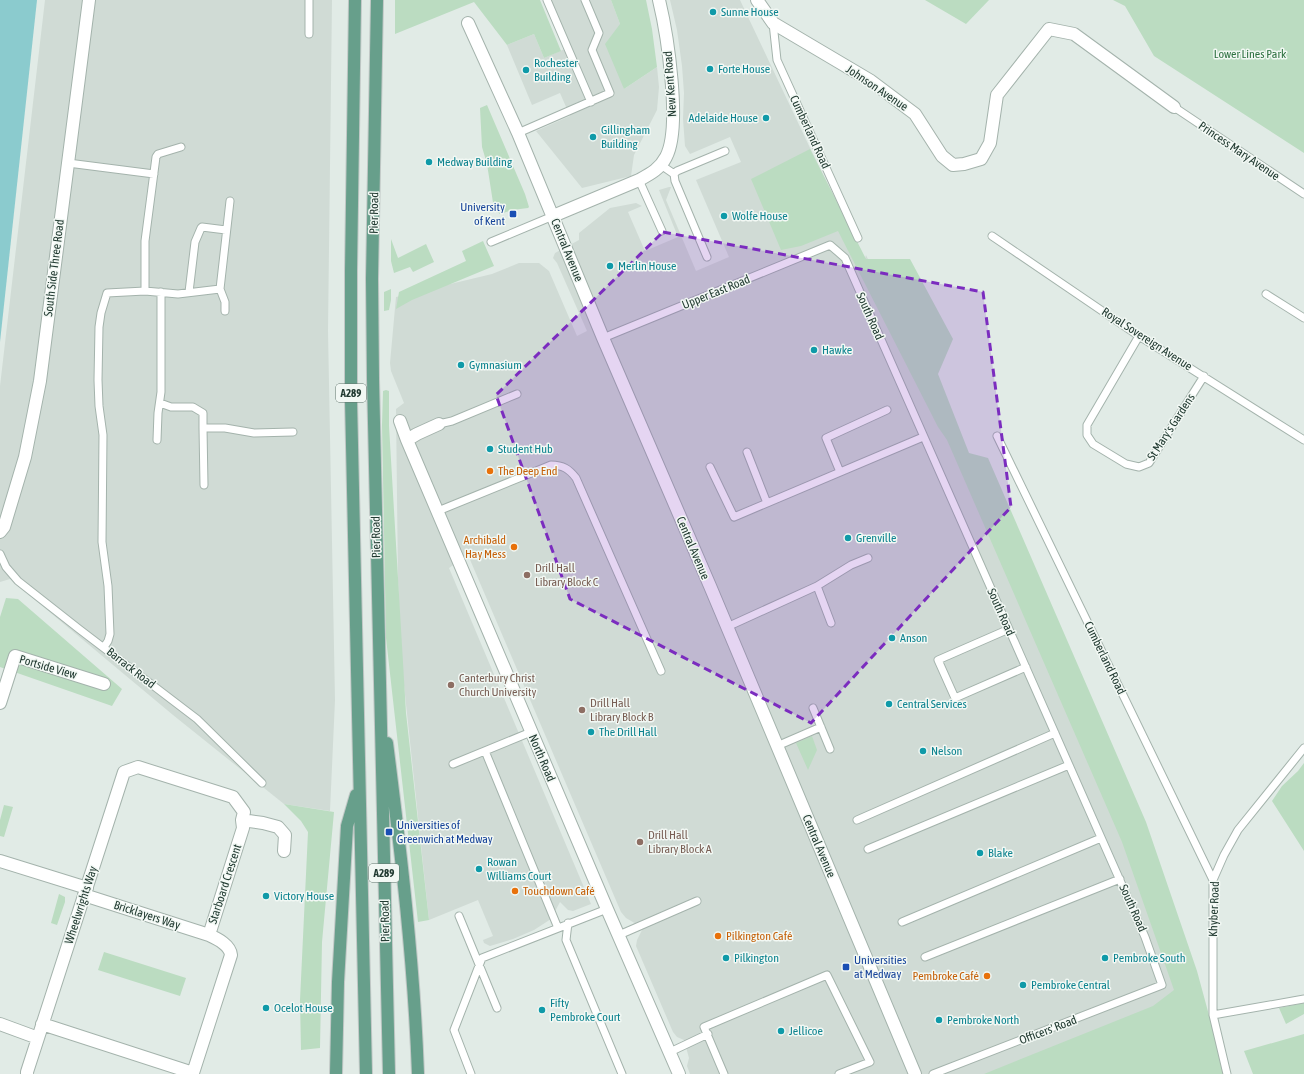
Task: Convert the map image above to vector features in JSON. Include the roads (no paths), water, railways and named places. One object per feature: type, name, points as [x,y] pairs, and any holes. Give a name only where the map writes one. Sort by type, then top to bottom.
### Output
[{"type":"main road","name":"Pier Road","points":[[355,0],[351,341],[366,1074]]},
{"type":"main road","name":"Pier Road","points":[[377,0],[372,352],[389,1074]]},
{"type":"main road","points":[[379,672],[402,862],[413,976],[418,1074]]},
{"type":"main road","points":[[336,1074],[338,982],[347,826],[359,786]]},
{"type":"street","name":"South Side Three Road","points":[[0,532],[4,527],[24,457],[40,381],[89,0]]},
{"type":"street","name":"New Kent Road","points":[[553,216],[639,180],[652,173],[661,165],[666,157],[671,144],[673,111],[668,50],[659,0]]},
{"type":"street","name":"Johnson Avenue","points":[[757,0],[773,23],[871,81],[915,114],[942,156],[954,165],[981,159],[990,143],[997,95],[1049,29],[1074,34],[1174,107]]},
{"type":"street","name":"Central Avenue","points":[[468,23],[518,133],[603,338],[727,627],[915,1074]]},
{"type":"street","name":"North Road","points":[[400,421],[531,732],[680,1074]]},
{"type":"street","points":[[407,440],[439,424]]},
{"type":"street","name":"Portside View","points":[[0,703],[15,656],[104,684]]},
{"type":"street","name":"Starboard Crescent","points":[[42,1024],[195,1073],[231,955],[231,951],[221,941],[209,935],[243,828],[242,820],[244,812],[232,797],[138,767],[124,772]]},
{"type":"street","name":"Wheelwrights Way","points":[[27,1074],[124,772]]},
{"type":"street","points":[[242,820],[278,827],[285,835],[284,851]]},
{"type":"street","name":"Bricklayers Way","points":[[0,861],[209,935]]},
{"type":"street","points":[[0,1024],[38,1038]]},
{"type":"lane","points":[[309,0],[309,34]]},
{"type":"lane","points":[[547,0],[591,102]]},
{"type":"lane","points":[[518,133],[610,93],[592,50],[599,33],[585,0]]},
{"type":"lane","name":"Cumberland Road","points":[[773,23],[777,60],[858,238]]},
{"type":"lane","name":"Princess Mary Avenue","points":[[1174,107],[1304,194]]},
{"type":"lane","points":[[145,291],[145,241],[156,157],[158,154],[181,147]]},
{"type":"lane","points":[[674,174],[677,171],[726,151]]},
{"type":"lane","points":[[68,163],[154,174]]},
{"type":"lane","points":[[661,165],[674,174],[675,181],[707,256]]},
{"type":"lane","points":[[639,180],[662,231]]},
{"type":"lane","points":[[225,311],[225,302],[220,289],[230,201]]},
{"type":"lane","points":[[491,242],[553,216]]},
{"type":"lane","points":[[189,292],[195,242],[200,228],[226,230]]},
{"type":"lane","name":"Royal Sovereign Avenue","points":[[992,236],[1139,336],[1304,440]]},
{"type":"lane","name":"Upper East Road","points":[[603,338],[830,245]]},
{"type":"lane","name":"South Road","points":[[830,245],[845,258],[1145,937],[1162,986]]},
{"type":"lane","points":[[104,647],[110,634],[108,586],[102,542],[103,435],[99,406],[99,323],[107,293],[145,291],[178,294],[220,289]]},
{"type":"lane","points":[[157,440],[158,412],[161,392],[161,292]]},
{"type":"lane","points":[[1266,294],[1304,318]]},
{"type":"lane","name":"St Mary's Gardens","points":[[1139,336],[1087,425],[1087,435],[1093,444],[1126,464],[1139,467],[1149,463],[1204,376]]},
{"type":"lane","points":[[439,424],[452,421],[516,394]]},
{"type":"lane","points":[[160,402],[170,406],[194,408],[203,414],[204,485]]},
{"type":"lane","points":[[840,472],[826,438],[887,410]]},
{"type":"lane","points":[[203,428],[225,428],[254,433],[293,432]]},
{"type":"lane","name":"Cumberland Road","points":[[996,436],[1213,880]]},
{"type":"lane","points":[[710,467],[734,517],[923,437]]},
{"type":"lane","points":[[746,452],[767,503]]},
{"type":"lane","points":[[438,511],[551,465],[559,465],[570,470],[576,478],[661,671]]},
{"type":"lane","name":"Barrack Road","points":[[0,554],[6,567],[18,581],[197,719],[262,783]]},
{"type":"lane","points":[[727,627],[817,586],[851,565],[868,558]]},
{"type":"lane","points":[[817,586],[832,623]]},
{"type":"lane","points":[[1009,629],[938,660],[955,698],[1026,667]]},
{"type":"lane","points":[[813,708],[830,749]]},
{"type":"lane","points":[[777,746],[821,727]]},
{"type":"lane","points":[[453,764],[531,732]]},
{"type":"lane","points":[[857,820],[1055,734]]},
{"type":"lane","name":"Khyber Road","points":[[1227,1074],[1213,1015],[1213,880],[1224,855],[1238,830],[1304,748]]},
{"type":"lane","points":[[485,751],[558,928]]},
{"type":"lane","points":[[868,849],[1069,765]]},
{"type":"lane","points":[[902,922],[1101,838]]},
{"type":"lane","points":[[924,957],[1120,880]]},
{"type":"lane","points":[[619,935],[697,901]]},
{"type":"lane","points":[[471,1074],[454,1030],[482,958],[607,909]]},
{"type":"lane","points":[[459,916],[497,1008]]},
{"type":"lane","points":[[568,923],[566,940],[622,1074]]},
{"type":"lane","points":[[724,1074],[704,1027],[827,975],[870,1062],[839,1074]]},
{"type":"lane","name":"Officers' Road","points":[[933,1074],[1162,986]]},
{"type":"lane","points":[[1213,1015],[1304,999]]},
{"type":"lane","points":[[670,1052],[708,1034]]},
{"type":"water","points":[[0,0],[37,0],[0,342]]},
{"type":"place","name":"Sunne House","points":[[713,12]]},
{"type":"place","name":"Forte House","points":[[710,69]]},
{"type":"place","name":"Rochester Building","points":[[526,70]]},
{"type":"place","name":"Adelaide House","points":[[766,118]]},
{"type":"place","name":"Gillingham Building","points":[[593,137]]},
{"type":"place","name":"Medway Building","points":[[429,162]]},
{"type":"place","name":"University of Kent","points":[[513,214]]},
{"type":"place","name":"Wolfe House","points":[[724,216]]},
{"type":"place","name":"Merlin House","points":[[610,266]]},
{"type":"place","name":"Hawke","points":[[814,350]]},
{"type":"place","name":"Gymnasium","points":[[461,365]]},
{"type":"place","name":"Student Hub","points":[[490,449]]},
{"type":"place","name":"The Deep End","points":[[490,471]]},
{"type":"place","name":"Grenville","points":[[848,538]]},
{"type":"place","name":"Archibald Hay Mess","points":[[514,547]]},
{"type":"place","name":"Drill Hall Library Block C","points":[[527,575]]},
{"type":"place","name":"Anson","points":[[892,638]]},
{"type":"place","name":"Canterbury Christ Church University","points":[[451,685]]},
{"type":"place","name":"Central Services","points":[[889,704]]},
{"type":"place","name":"Drill Hall Library Block B","points":[[582,710]]},
{"type":"place","name":"The Drill Hall","points":[[591,732]]},
{"type":"place","name":"Nelson","points":[[923,751]]},
{"type":"place","name":"Universities of Greenwich at Medway","points":[[389,832]]},
{"type":"place","name":"Drill Hall Library Block A","points":[[640,842]]},
{"type":"place","name":"Blake","points":[[980,853]]},
{"type":"place","name":"Rowan Williams Court","points":[[479,869]]},
{"type":"place","name":"Touchdown Café","points":[[515,891]]},
{"type":"place","name":"Victory House","points":[[266,896]]},
{"type":"place","name":"Pilkington Café","points":[[718,936]]},
{"type":"place","name":"Pilkington","points":[[726,958]]},
{"type":"place","name":"Pembroke South","points":[[1105,958]]},
{"type":"place","name":"Universities at Medway","points":[[846,967]]},
{"type":"place","name":"Pembroke Café","points":[[987,976]]},
{"type":"place","name":"Pembroke Central","points":[[1023,985]]},
{"type":"place","name":"Ocelot House","points":[[266,1008]]},
{"type":"place","name":"Fifty Pembroke Court","points":[[542,1010]]},
{"type":"place","name":"Pembroke North","points":[[939,1020]]},
{"type":"place","name":"Jellicoe","points":[[781,1031]]},
{"type":"park label","name":"Lower Lines Park","points":[[1250,54]]}]
